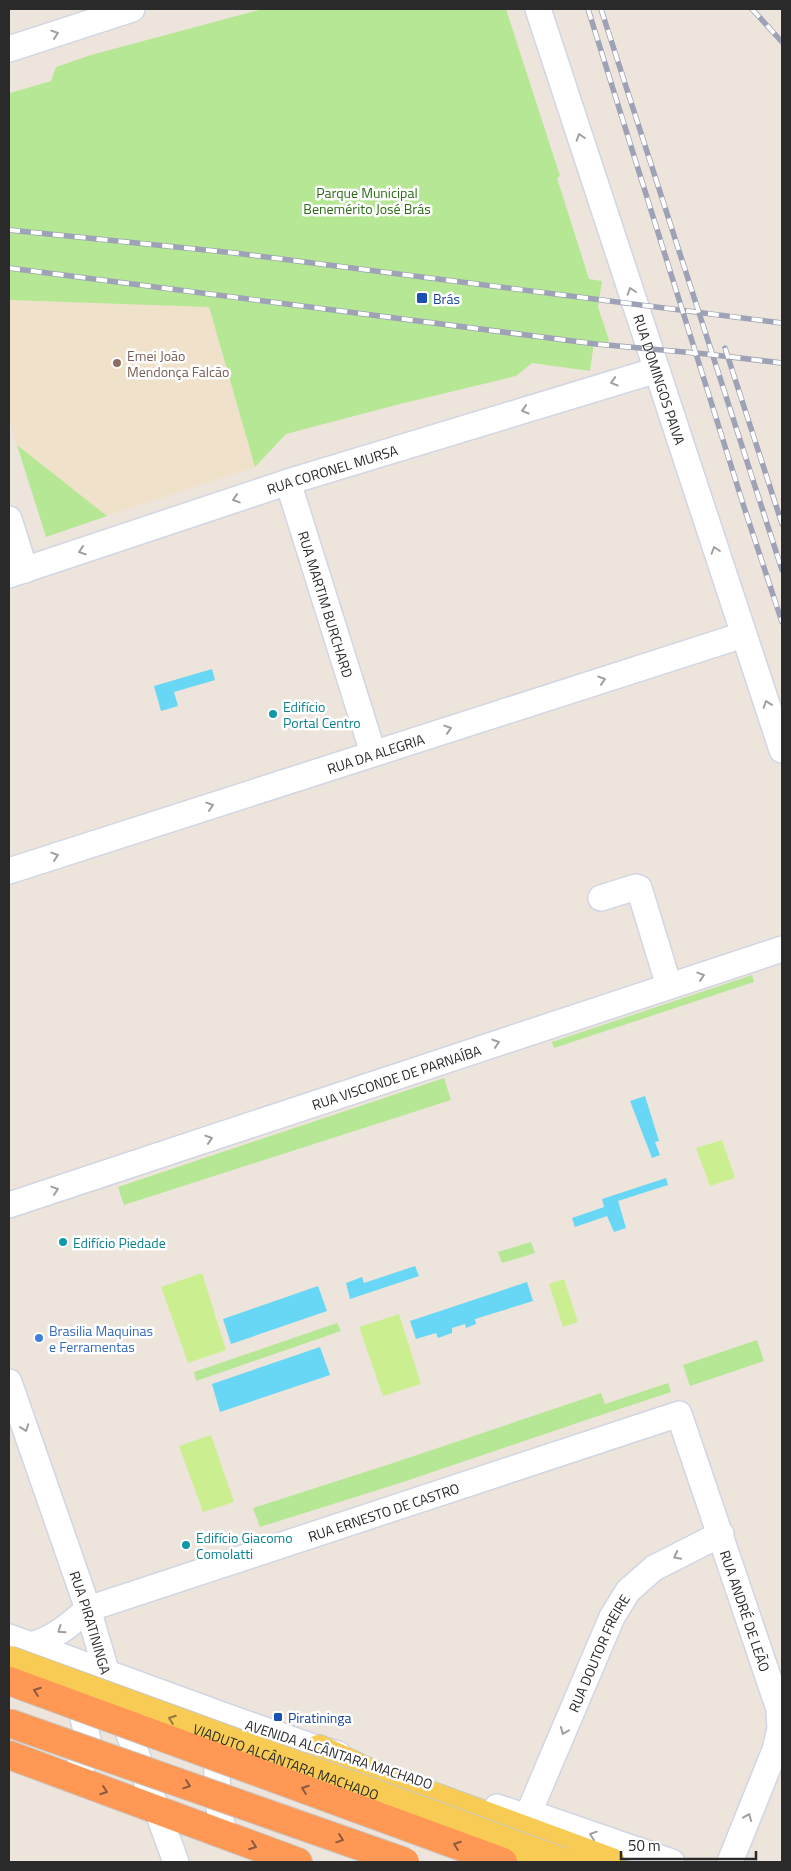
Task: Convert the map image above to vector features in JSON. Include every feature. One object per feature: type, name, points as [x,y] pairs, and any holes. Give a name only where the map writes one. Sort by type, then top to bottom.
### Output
[{"type":"highway","name":"VIADUTO ALCÂNTARA MACHADO","points":[[9,1681],[503,1862]]},
{"type":"highway","points":[[9,1723],[405,1862]]},
{"type":"highway","points":[[9,1755],[298,1862]]},
{"type":"main road","name":"VIADUTO ALCÂNTARA MACHADO","points":[[16,1647],[562,1862]]},
{"type":"main road","points":[[319,1749],[370,1773],[611,1862]]},
{"type":"street","points":[[9,50],[132,9]]},
{"type":"street","name":"RUA DOMINGOS PAIVA","points":[[538,9],[782,750]]},
{"type":"street","name":"RUA CORONEL MURSA","points":[[17,572],[288,482],[657,370]]},
{"type":"street","name":"RUA MARTIM BURCHARD","points":[[288,482],[373,753]]},
{"type":"street","points":[[9,519],[17,572]]},
{"type":"street","name":"RUA DA ALEGRIA","points":[[9,871],[743,635]]},
{"type":"street","points":[[601,898],[636,887],[639,888],[669,986]]},
{"type":"street","name":"RUA VISCONDE DE PARNAÍBA","points":[[9,1205],[782,949]]},
{"type":"street","name":"RUA PIRATININGA","points":[[9,1382],[88,1609],[107,1674],[176,1862]]},
{"type":"street","name":"RUA ERNESTO DE CASTRO","points":[[16,1647],[40,1643],[88,1609],[679,1414]]},
{"type":"street","name":"RUA ANDRÉ DE LEÃO","points":[[679,1414],[779,1709],[780,1730],[775,1750],[730,1862]]},
{"type":"street","name":"RUA DOUTOR FREIRE","points":[[527,1817],[612,1617],[628,1591],[654,1568],[721,1534]]},
{"type":"street","name":"AVENIDA ALCÂNTARA MACHADO","points":[[16,1647],[59,1655],[107,1674],[319,1749],[360,1759],[527,1817],[542,1817],[672,1862]]},
{"type":"street","points":[[59,1655],[68,1663],[74,1674],[90,1749],[86,1761],[67,1778]]},
{"type":"street","points":[[224,1835],[219,1808],[214,1731],[218,1720],[225,1716]]},
{"type":"shaded area","name":"Emei João Mendonça Falcão","points":[[9,300],[209,307],[255,467],[107,516],[17,445],[9,420]]},
{"type":"green space","name":"Parque Municipal Benemérito José Brás","points":[[263,9],[506,9],[560,176],[557,178],[589,279],[602,281],[598,307],[609,340],[606,346],[594,342],[590,371],[532,363],[516,376],[286,434],[255,467],[209,307],[9,300],[9,89],[10,93],[51,81],[56,67],[91,55]]},
{"type":"green space","points":[[17,445],[107,516],[46,537]]},
{"type":"green space","points":[[752,975],[754,982],[554,1048],[552,1042]]},
{"type":"green space","points":[[444,1078],[451,1100],[124,1205],[118,1187]]},
{"type":"green space","points":[[722,1140],[735,1178],[710,1186],[696,1148]]},
{"type":"green space","points":[[531,1242],[535,1253],[502,1263],[498,1252]]},
{"type":"green space","points":[[202,1273],[226,1350],[188,1363],[161,1287]]},
{"type":"green space","points":[[564,1279],[578,1322],[563,1327],[549,1284]]},
{"type":"green space","points":[[399,1314],[421,1384],[383,1396],[359,1327]]},
{"type":"green space","points":[[337,1323],[341,1331],[196,1381],[194,1372]]},
{"type":"green space","points":[[757,1340],[764,1361],[690,1386],[683,1365]]},
{"type":"green space","points":[[668,1383],[671,1392],[403,1482],[260,1527],[253,1508],[601,1393],[605,1404]]},
{"type":"green space","points":[[211,1435],[234,1502],[203,1512],[179,1446]]},
{"type":"water","points":[[212,669],[215,680],[174,692],[178,706],[161,711],[154,686]]},
{"type":"water","points":[[645,1096],[659,1141],[655,1142],[660,1155],[652,1158],[630,1101]]},
{"type":"water","points":[[666,1178],[668,1185],[618,1201],[626,1228],[614,1232],[607,1216],[575,1227],[572,1218],[604,1207],[602,1199]]},
{"type":"water","points":[[415,1266],[419,1276],[350,1299],[346,1283],[362,1277],[364,1283]]},
{"type":"water","points":[[527,1282],[533,1301],[475,1319],[476,1324],[466,1328],[465,1324],[452,1328],[452,1333],[438,1338],[436,1333],[416,1339],[410,1321]]},
{"type":"water","points":[[318,1286],[327,1311],[231,1344],[223,1319]]},
{"type":"water","points":[[320,1347],[330,1375],[220,1412],[212,1384]]},
{"type":"railway","points":[[588,9],[744,507],[782,622]]},
{"type":"railway","points":[[601,9],[782,570]]},
{"type":"railway","points":[[752,9],[782,42]]},
{"type":"railway","points":[[9,230],[235,253],[782,323]]},
{"type":"railway","points":[[9,268],[596,344],[782,363]]},
{"type":"railway","points":[[725,348],[782,524]]},
{"type":"place","name":"Brás","points":[[422,298]]},
{"type":"place","name":"Emei João Mendonça Falcão","points":[[117,363]]},
{"type":"place","name":"Edifício Portal Centro","points":[[273,714]]},
{"type":"place","name":"Edifício Piedade","points":[[63,1242]]},
{"type":"place","name":"Brasilia Maquinas e Ferramentas","points":[[39,1338]]},
{"type":"place","name":"Edifício Giacomo Comolatti","points":[[186,1545]]},
{"type":"place","name":"Piratininga","points":[[278,1717]]}]
